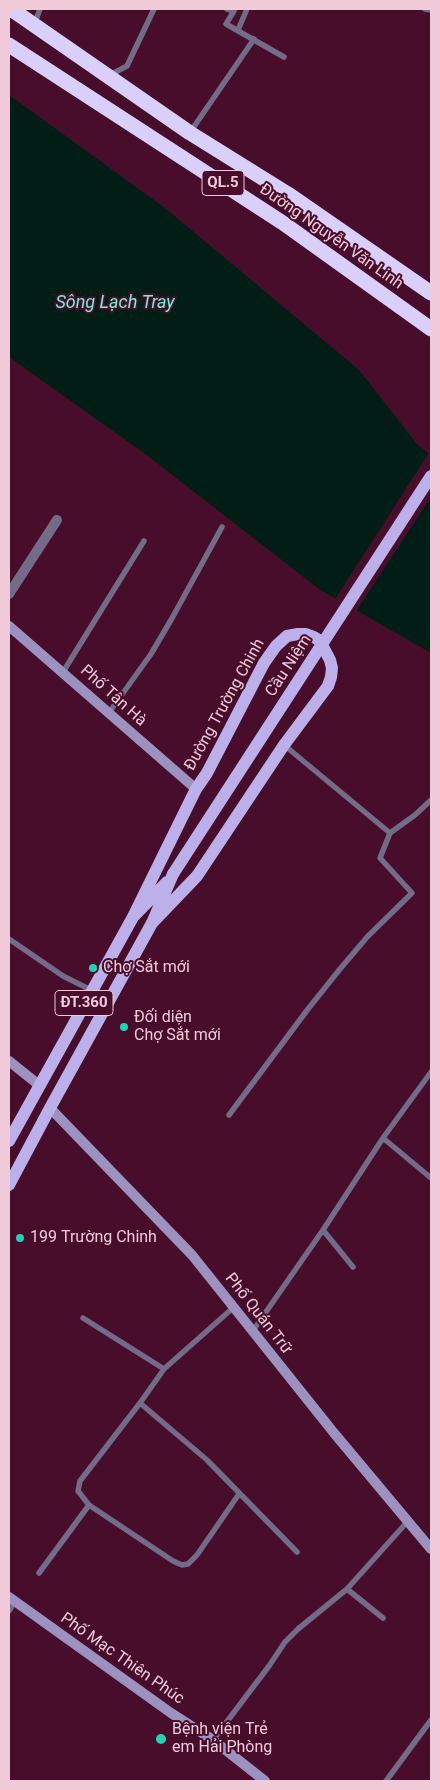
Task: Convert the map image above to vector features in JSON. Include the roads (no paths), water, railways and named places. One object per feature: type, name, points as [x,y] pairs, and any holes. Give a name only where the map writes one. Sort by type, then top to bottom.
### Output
[{"type":"highway","name":"Đường Nguyễn Văn Linh","points":[[17,11],[106,76],[190,133],[288,194],[431,293]]},
{"type":"highway","name":"Đường Nguyễn Văn Linh","points":[[9,46],[283,223],[431,329]]},
{"type":"main road","name":"Cầu Niệm","points":[[173,874],[431,476]]},
{"type":"main road","name":"Đường Trường Chinh","points":[[9,1141],[133,917],[196,789],[207,773],[264,663],[276,646],[287,636],[306,634],[320,641],[332,668],[328,686],[284,745],[197,876],[152,923]]},
{"type":"main road","name":"Đường Trường Chinh","points":[[133,917],[173,874]]},
{"type":"main road","name":"Đường Trường Chinh","points":[[9,1186],[152,923],[173,874]]},
{"type":"street","points":[[9,594],[57,520]]},
{"type":"street","name":"Phố Tân Hà","points":[[9,626],[196,789]]},
{"type":"street","points":[[9,1061],[39,1084]]},
{"type":"street","name":"Phố Quán Trữ","points":[[50,1108],[192,1255],[334,1433],[431,1549]]},
{"type":"street","name":"Phố Mạc Thiên Phúc","points":[[12,1599],[213,1740],[265,1781]]},
{"type":"lane","points":[[34,25],[40,9]]},
{"type":"lane","points":[[106,76],[127,66],[154,9]]},
{"type":"lane","points":[[227,9],[234,12],[226,24],[284,57]]},
{"type":"lane","points":[[238,30],[248,9]]},
{"type":"lane","points":[[425,9],[431,10]]},
{"type":"lane","points":[[190,133],[254,39]]},
{"type":"lane","points":[[108,714],[151,654],[222,527]]},
{"type":"lane","points":[[64,672],[144,541]]},
{"type":"lane","points":[[284,745],[390,833]]},
{"type":"lane","points":[[229,1116],[302,1016],[340,969],[368,936],[412,893],[380,858],[390,833],[415,815],[431,800]]},
{"type":"lane","points":[[9,938],[63,976],[91,990]]},
{"type":"lane","points":[[252,1332],[323,1230],[383,1138],[431,1072]]},
{"type":"lane","points":[[383,1138],[431,1178]]},
{"type":"lane","points":[[323,1230],[353,1267]]},
{"type":"lane","points":[[234,1308],[164,1369],[80,1481],[78,1491],[89,1505],[173,1561],[182,1565],[188,1564],[197,1555],[239,1494]]},
{"type":"lane","points":[[83,1318],[164,1369]]},
{"type":"lane","points":[[140,1403],[207,1460],[297,1552]]},
{"type":"lane","points":[[39,1573],[89,1505]]},
{"type":"lane","points":[[213,1740],[285,1642],[347,1589],[408,1521]]},
{"type":"lane","points":[[347,1589],[383,1618]]},
{"type":"lane","points":[[9,1611],[12,1599]]},
{"type":"lane","points":[[386,1781],[431,1720]]},
{"type":"water","name":"Sông Lạch Tray","points":[[9,95],[165,208],[359,370],[417,444],[431,456],[431,653],[319,589],[148,456],[9,357]]},
{"type":"place","name":"Chợ Sắt mới","points":[[93,968]]},
{"type":"place","name":"Đối diện Chợ Sắt mới","points":[[124,1027]]},
{"type":"place","name":"199 Trường Chinh","points":[[20,1238]]},
{"type":"place","name":"Bệnh viện Trẻ em Hải Phòng","points":[[161,1739]]}]
